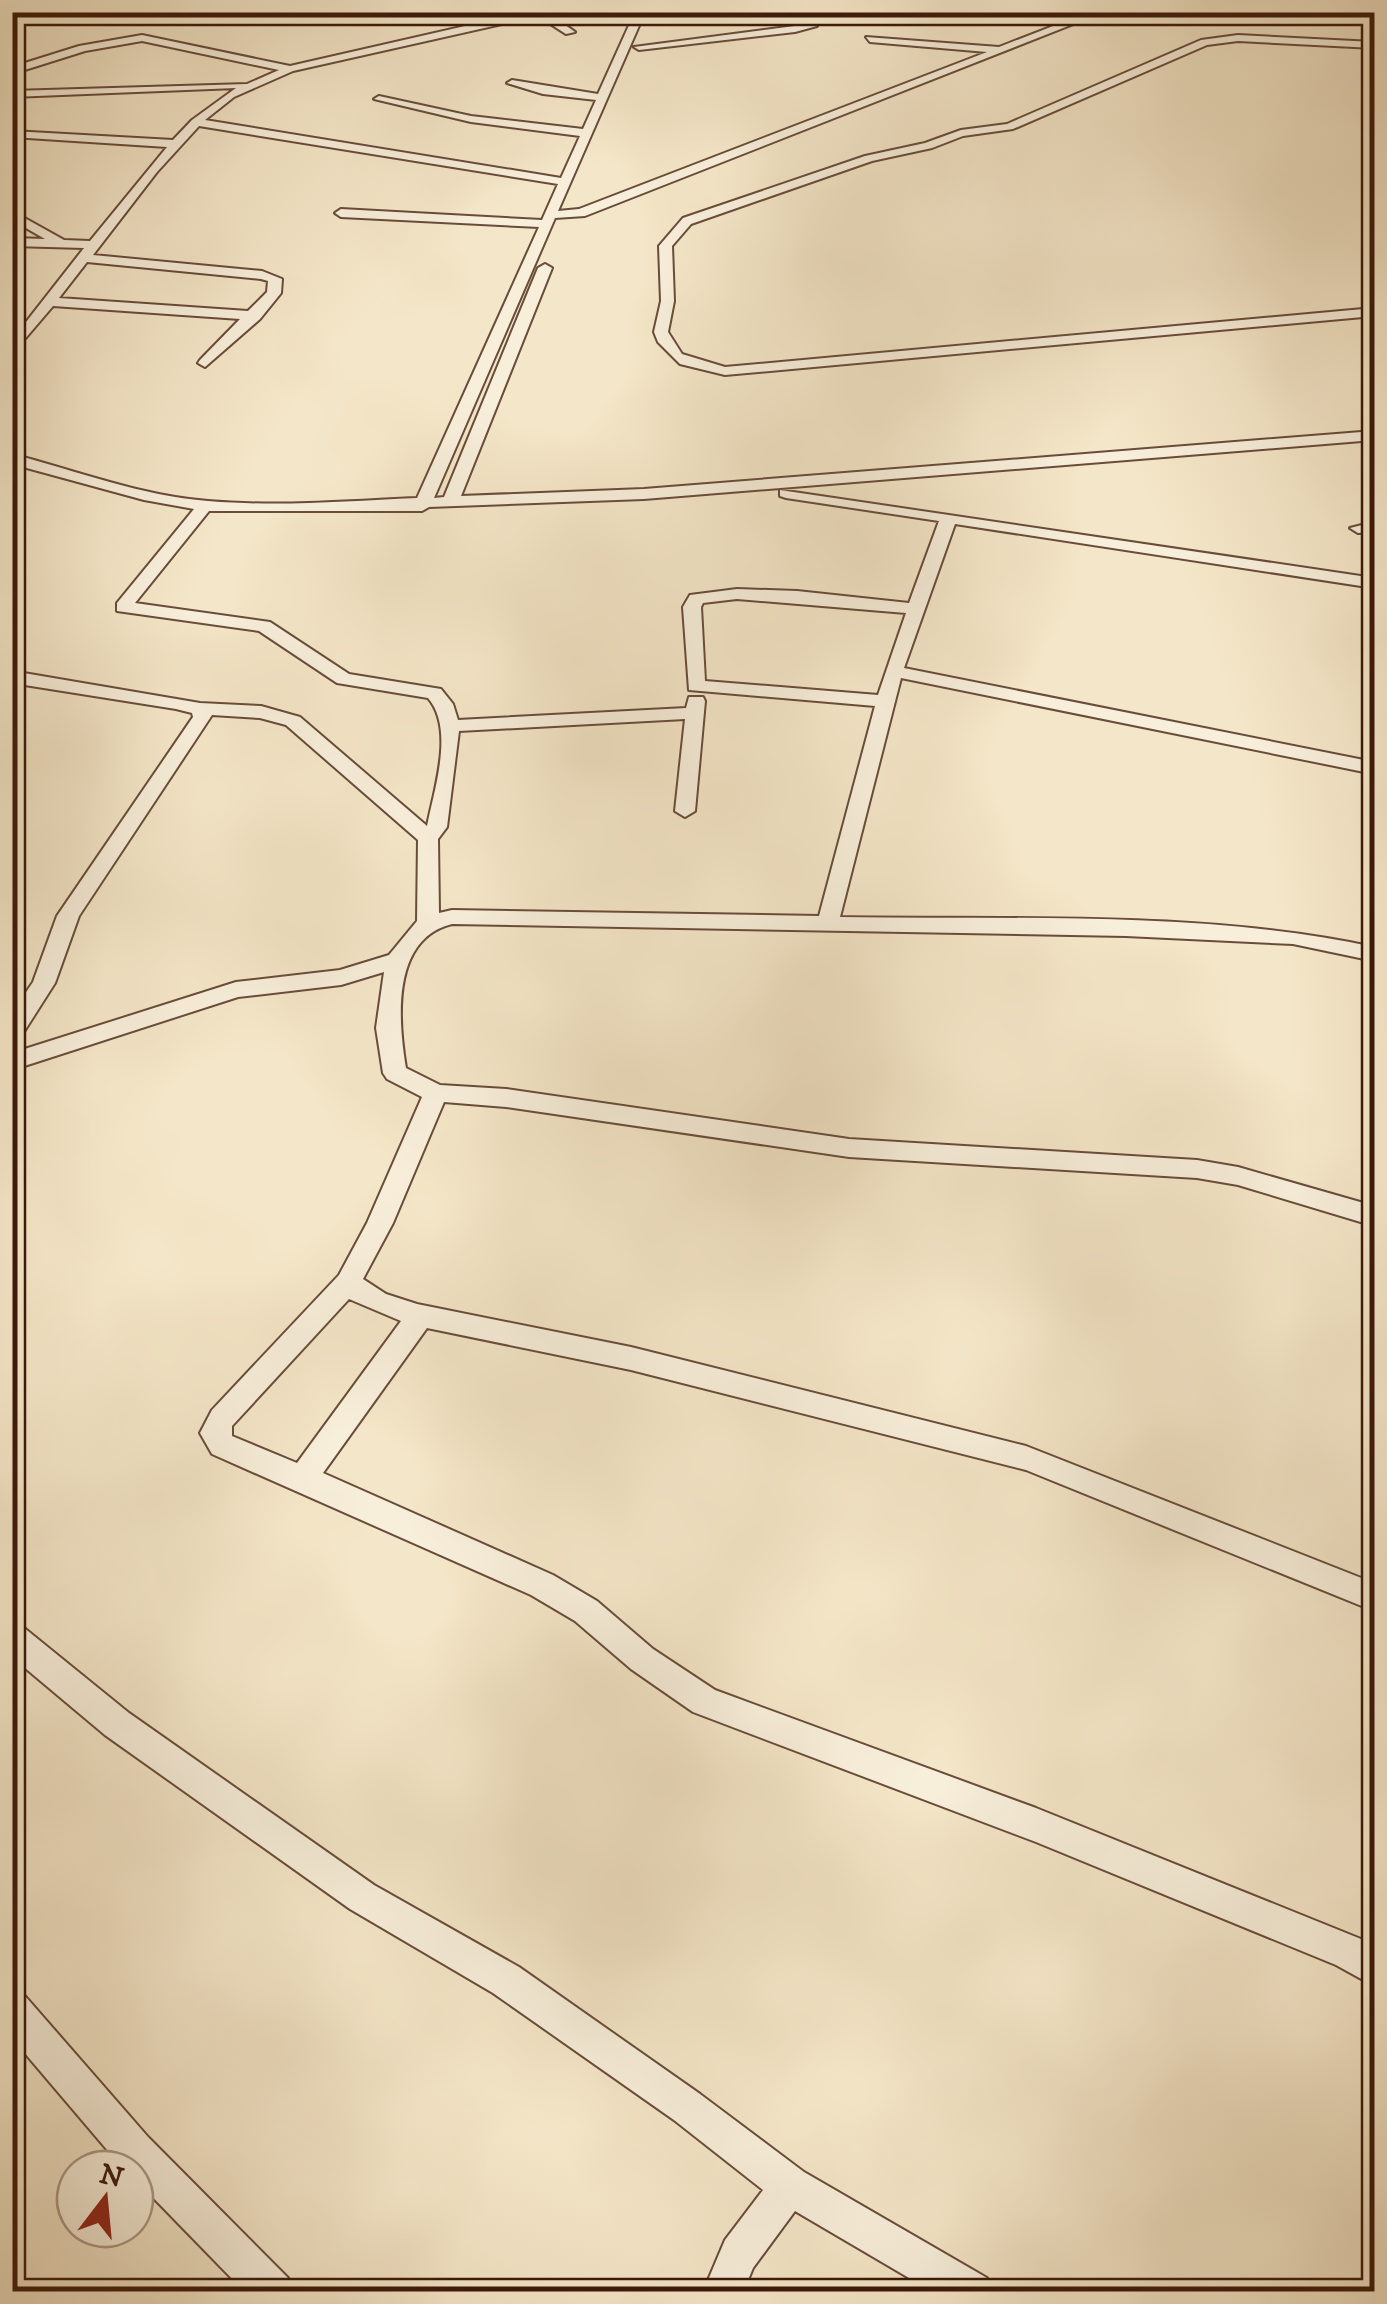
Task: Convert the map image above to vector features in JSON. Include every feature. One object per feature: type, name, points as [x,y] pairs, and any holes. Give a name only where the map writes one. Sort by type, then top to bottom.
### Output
[{"type":"street","points":[[422,506],[640,12]]},
{"type":"street","points":[[560,232],[654,12]]},
{"type":"street","points":[[640,46],[795,29],[814,24],[818,12]]},
{"type":"street","points":[[341,213],[548,220],[568,215],[864,106],[1098,12]]},
{"type":"street","points":[[12,350],[175,144],[196,122],[247,85],[290,69],[541,13],[570,32]]},
{"type":"street","points":[[12,71],[83,48],[142,38],[290,69]]},
{"type":"street","points":[[1374,45],[1238,38],[1206,42],[1009,126],[961,133],[928,146],[869,158],[688,222],[670,233],[661,258],[670,314],[662,332],[666,348],[682,361],[742,371],[798,362],[1374,312]]},
{"type":"street","points":[[870,39],[1004,50]]},
{"type":"street","points":[[512,84],[542,92],[602,98]]},
{"type":"street","points":[[12,94],[247,85]]},
{"type":"street","points":[[379,99],[471,119],[586,133]]},
{"type":"street","points":[[196,122],[565,182]]},
{"type":"street","points":[[12,134],[175,144]]},
{"type":"street","points":[[12,215],[63,244]]},
{"type":"street","points":[[12,242],[94,245]]},
{"type":"street","points":[[450,504],[553,250]]},
{"type":"street","points":[[83,258],[275,279],[274,292],[206,364]]},
{"type":"street","points":[[51,302],[254,316]]},
{"type":"street","points":[[12,460],[144,495],[206,506],[422,506],[745,486],[1374,436]]},
{"type":"street","points":[[745,486],[1374,583]]},
{"type":"street","points":[[206,506],[123,607],[264,626],[344,678],[434,692],[442,698],[452,726],[436,827],[428,838],[428,922]]},
{"type":"street","points":[[828,922],[894,671],[948,519]]},
{"type":"street","points":[[685,811],[695,713],[692,607],[696,599],[736,594],[798,596],[916,610]]},
{"type":"street","points":[[894,671],[1374,768]]},
{"type":"street","points":[[12,678],[200,708],[261,712],[293,721],[428,838]]},
{"type":"street","points":[[696,686],[886,701]]},
{"type":"street","points":[[12,1032],[44,983],[68,916],[197,730],[203,718],[200,708]]},
{"type":"street","points":[[452,726],[695,713]]},
{"type":"street","points":[[1374,954],[1293,937],[828,922],[452,917],[428,922],[412,936],[397,960],[388,1028],[395,1073],[436,1093],[506,1098],[849,1148],[1197,1169],[1238,1176],[1374,1216]]},
{"type":"street","points":[[12,1062],[236,990],[341,977],[397,960]]},
{"type":"street","points":[[436,1093],[380,1223],[348,1282],[222,1418],[214,1434],[222,1445],[542,1585],[586,1611],[642,1659],[704,1701],[1036,1826],[1348,1952],[1374,1968]]},
{"type":"street","points":[[348,1282],[358,1295],[422,1315],[701,1374],[1026,1458],[1374,1597]]},
{"type":"street","points":[[303,1478],[422,1315]]},
{"type":"street","points":[[12,1637],[116,1724],[240,1814],[362,1897],[506,1980],[688,2107],[790,2186],[973,2292]]},
{"type":"street","points":[[12,2010],[134,2151],[274,2292]]},
{"type":"street","points":[[723,2292],[739,2254],[790,2186]]}]
